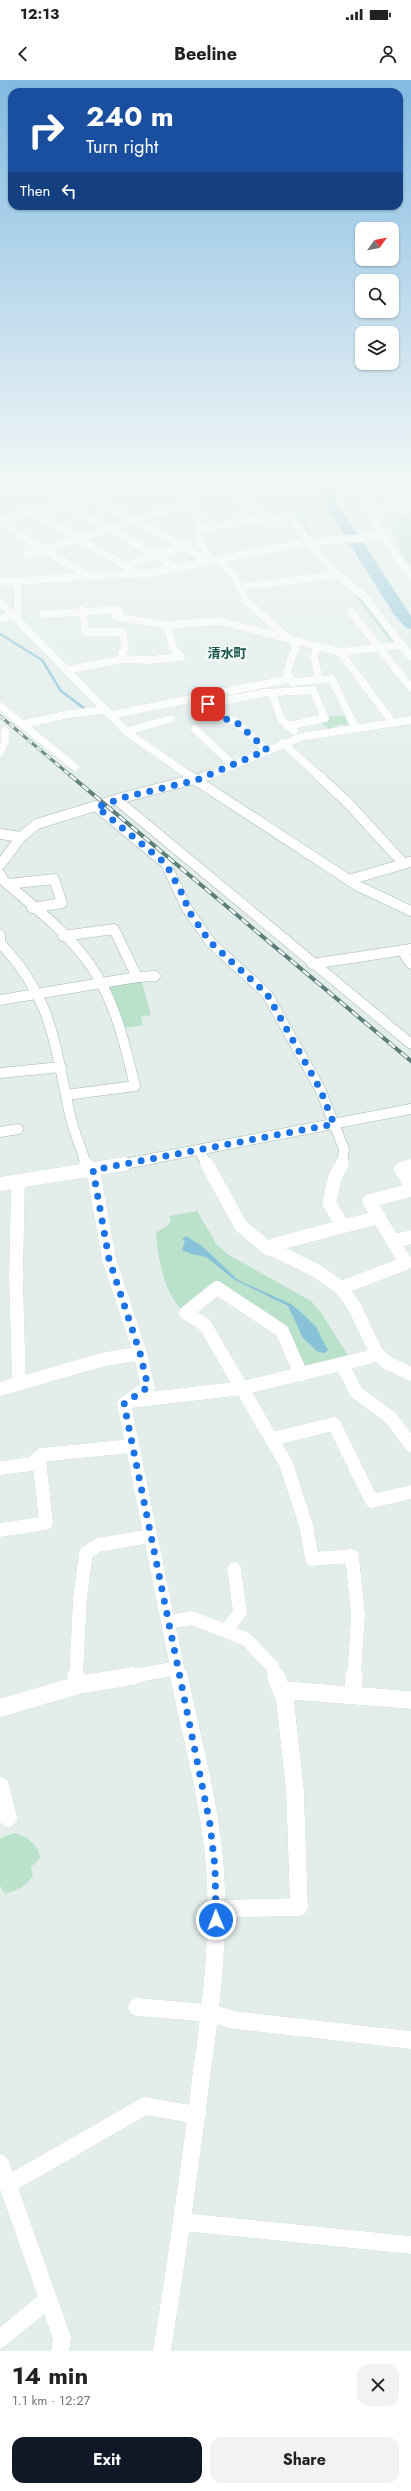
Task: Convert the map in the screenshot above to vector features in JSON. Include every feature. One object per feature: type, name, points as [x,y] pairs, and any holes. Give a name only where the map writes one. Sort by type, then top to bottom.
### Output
[{"type":"street","points":[[0,619],[14,616],[18,611],[17,586]]},
{"type":"street","points":[[247,586],[239,587],[246,601],[292,641],[295,649],[287,672],[289,679]]},
{"type":"street","points":[[352,586],[364,596],[378,617],[411,657]]},
{"type":"street","points":[[0,602],[127,731],[150,750],[349,880],[372,893],[411,911]]},
{"type":"street","points":[[43,614],[82,610],[116,610],[119,611],[116,618],[167,625],[219,621],[292,641],[340,652],[401,644]]},
{"type":"street","points":[[82,610],[86,632],[123,632],[125,648],[122,653],[124,659]]},
{"type":"street","points":[[351,612],[411,688]]},
{"type":"street","points":[[67,670],[124,659],[149,660],[181,656],[173,648],[167,625]]},
{"type":"street","points":[[318,646],[314,656],[319,680]]},
{"type":"street","points":[[340,652],[393,723]]},
{"type":"street","points":[[24,724],[69,714],[108,712],[158,705],[289,679],[292,682],[332,679],[356,727]]},
{"type":"street","points":[[267,750],[235,721],[220,718],[208,704],[272,693],[313,690],[325,718],[287,726]]},
{"type":"street","points":[[272,693],[281,719],[301,737]]},
{"type":"street","points":[[127,731],[174,723],[158,705]]},
{"type":"street","points":[[0,706],[75,767]]},
{"type":"street","points":[[0,864],[21,837],[37,824],[117,800],[196,780],[233,766],[283,743],[301,737],[356,727],[411,720]]},
{"type":"street","points":[[195,729],[233,766]]},
{"type":"street","points":[[0,752],[5,742],[4,731]]},
{"type":"street","points":[[283,743],[349,804],[407,862],[349,880]]},
{"type":"street","points":[[117,800],[312,964],[411,1044]]},
{"type":"street","points":[[97,807],[166,864],[186,901],[186,907],[210,942],[267,994],[320,1089],[344,1149],[343,1163],[335,1177],[329,1203],[343,1226]]},
{"type":"street","points":[[0,834],[21,837]]},
{"type":"street","points":[[0,874],[32,908],[81,954],[102,984],[118,1019],[135,1086],[66,1095]]},
{"type":"street","points":[[8,884],[54,879],[62,903],[32,908]]},
{"type":"street","points":[[63,936],[114,929],[137,977]]},
{"type":"street","points":[[0,935],[0,942],[20,964],[39,994],[48,1012],[75,1136],[91,1170],[109,1259],[140,1353],[148,1387],[131,1401],[124,1404],[131,1446],[169,1622],[176,1668],[210,1824],[216,1909],[210,2013],[183,2222],[162,2351]]},
{"type":"street","points":[[312,964],[407,950],[411,964]]},
{"type":"street","points":[[0,1000],[137,977],[155,976]]},
{"type":"street","points":[[0,1073],[61,1067]]},
{"type":"street","points":[[0,1184],[18,1183],[91,1170],[411,1109]]},
{"type":"street","points":[[0,1132],[18,1129]]},
{"type":"street","points":[[199,1150],[241,1226],[249,1236],[268,1249],[330,1280],[341,1288],[350,1298],[376,1353],[392,1365],[411,1374]]},
{"type":"street","points":[[411,1166],[401,1168],[411,1185]]},
{"type":"street","points":[[18,1183],[16,1278],[19,1384]]},
{"type":"street","points":[[341,1288],[406,1263],[369,1201],[411,1190]]},
{"type":"street","points":[[268,1249],[276,1244],[379,1217]]},
{"type":"street","points":[[393,1241],[411,1237]]},
{"type":"street","points":[[301,1374],[282,1331],[217,1288],[186,1313],[205,1326],[243,1388],[286,1464],[306,1525],[312,1559],[352,1556],[358,1615],[353,1695]]},
{"type":"street","points":[[0,1389],[101,1360],[140,1353]]},
{"type":"street","points":[[131,1401],[243,1388],[342,1364],[376,1353]]},
{"type":"street","points":[[342,1364],[356,1392],[391,1418],[405,1434],[411,1445]]},
{"type":"street","points":[[272,1439],[334,1424],[372,1501],[411,1492]]},
{"type":"street","points":[[0,1468],[32,1464],[41,1455],[131,1446]]},
{"type":"street","points":[[0,1530],[46,1523],[38,1458]]},
{"type":"street","points":[[78,1685],[76,1677],[80,1598],[86,1552],[98,1545],[150,1536]]},
{"type":"street","points":[[227,1630],[240,1612],[234,1569]]},
{"type":"street","points":[[169,1622],[192,1618],[227,1630],[246,1639],[257,1648],[272,1666],[283,1690],[295,1791],[299,1907],[216,1909]]},
{"type":"street","points":[[0,1708],[78,1685],[98,1683],[176,1668]]},
{"type":"street","points":[[283,1690],[411,1700]]},
{"type":"street","points":[[0,1786],[8,1818]]},
{"type":"street","points":[[137,2007],[210,2013],[234,2020],[411,2040]]},
{"type":"street","points":[[8,2184],[145,2106],[197,2115]]},
{"type":"street","points":[[0,2163],[62,2338],[60,2351]]},
{"type":"street","points":[[183,2222],[411,2245]]},
{"type":"street","points":[[0,2339],[48,2299]]},
{"type":"green space","points":[[361,597],[397,642],[392,644],[357,598]]},
{"type":"green space","points":[[328,716],[345,716],[348,724],[346,726],[341,724],[329,729],[319,721]]},
{"type":"green space","points":[[141,979],[151,1015],[141,1017],[143,1025],[125,1028],[108,987]]},
{"type":"green space","points":[[197,1211],[217,1245],[229,1255],[311,1301],[322,1314],[349,1357],[307,1368],[302,1365],[286,1328],[217,1282],[182,1310],[170,1293],[166,1284],[158,1253],[156,1232],[167,1226],[171,1221],[169,1216]]},
{"type":"green space","points":[[14,1833],[23,1836],[31,1842],[37,1849],[40,1858],[31,1867],[33,1876],[30,1880],[20,1888],[5,1894],[0,1886],[0,1839]]},
{"type":"water","points":[[186,1236],[202,1246],[238,1280],[291,1304],[316,1327],[328,1350],[325,1353],[318,1352],[303,1338],[288,1306],[235,1280],[206,1257],[191,1254],[182,1250],[185,1241],[182,1240]]},
{"type":"waterway","points":[[383,586],[399,611],[411,625]]},
{"type":"waterway","points":[[0,634],[42,660],[61,691],[85,709]]},
{"type":"railway","points":[[0,716],[71,776]]},
{"type":"railway","points":[[70,775],[411,1061]]},
{"type":"district","name":"清水町","points":[[227,653]]},
{"type":"route","points":[[208,704],[220,718],[235,721],[267,750],[212,775],[125,797],[97,807],[166,864],[186,901],[186,907],[210,942],[233,966],[267,994],[320,1089],[334,1124],[93,1170],[109,1259],[140,1353],[148,1387],[131,1401],[124,1404],[131,1446],[169,1622],[176,1668],[199,1765],[210,1824],[215,1867],[216,1920]]}]
